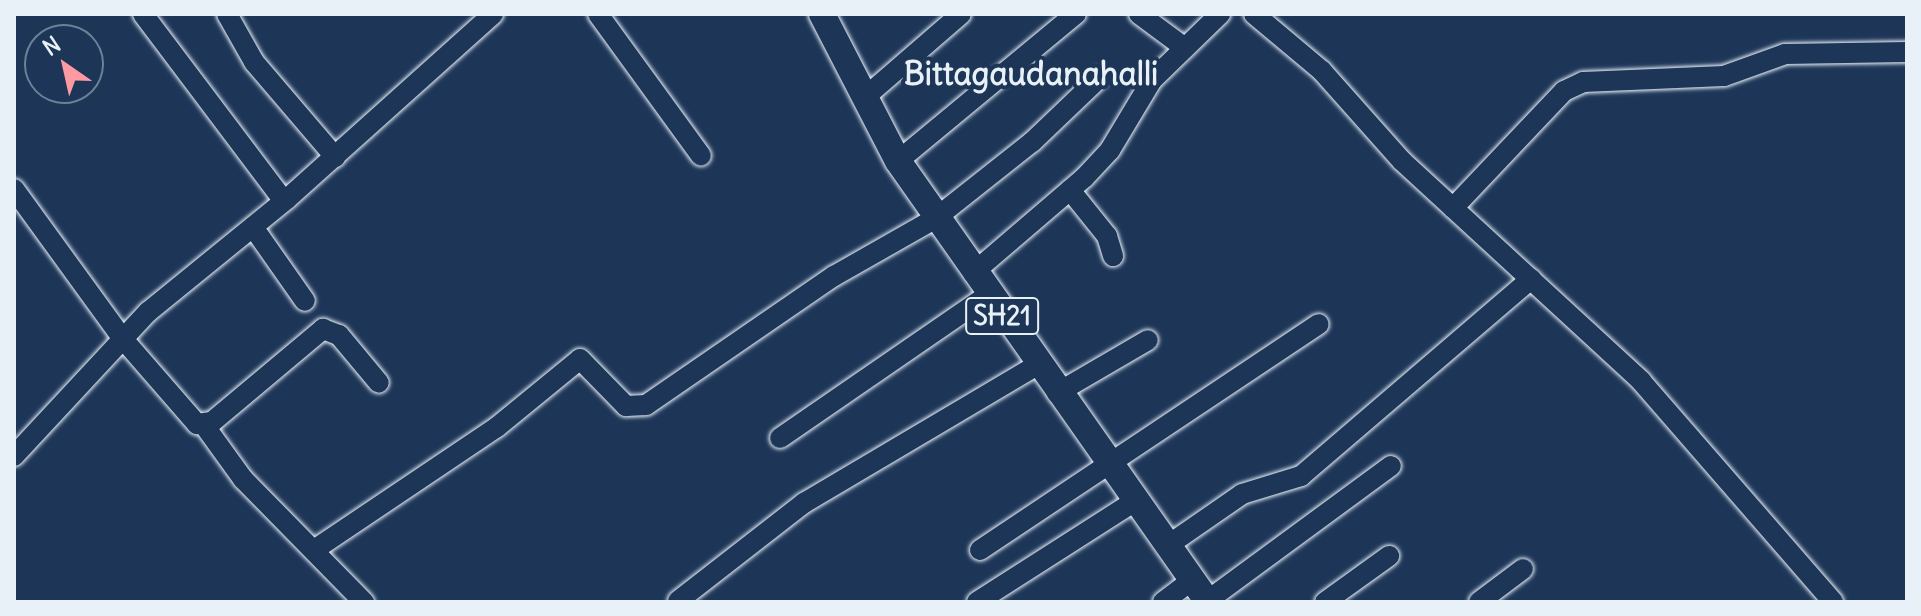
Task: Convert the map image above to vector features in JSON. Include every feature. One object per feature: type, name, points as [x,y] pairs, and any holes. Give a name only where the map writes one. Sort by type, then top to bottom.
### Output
[{"type":"main road","name":"SH21","points":[[824,15],[898,161],[1037,365],[1202,594]]},
{"type":"street","points":[[143,14],[284,201]]},
{"type":"street","points":[[227,14],[254,62],[335,157]]},
{"type":"street","points":[[14,456],[123,339],[335,157],[493,14]]},
{"type":"street","points":[[598,14],[701,156]]},
{"type":"street","points":[[864,98],[961,14]]},
{"type":"street","points":[[898,161],[1076,14]]},
{"type":"street","points":[[1139,14],[1185,48]]},
{"type":"street","points":[[973,273],[1070,190],[1110,150],[1146,88],[1220,14]]},
{"type":"street","points":[[1254,14],[1322,71],[1397,156],[1641,381],[1833,602]]},
{"type":"street","points":[[1453,208],[1564,91],[1583,82],[1724,76],[1785,54],[1907,52]]},
{"type":"street","points":[[314,550],[497,427],[580,359],[626,406],[638,409],[834,276],[936,218],[1032,142],[1100,77]]},
{"type":"street","points":[[14,189],[123,339],[189,418],[204,425],[243,479],[364,602]]},
{"type":"street","points":[[1070,190],[1107,236],[1113,256]]},
{"type":"street","points":[[253,227],[305,301]]},
{"type":"street","points":[[1167,546],[1242,494],[1301,476],[1531,279]]},
{"type":"street","points":[[780,438],[988,295]]},
{"type":"street","points":[[980,550],[1107,462],[1319,324]]},
{"type":"street","points":[[204,425],[323,329],[339,335],[379,383]]},
{"type":"street","points":[[1057,393],[1148,340]]},
{"type":"street","points":[[678,601],[819,493],[1037,365]]},
{"type":"street","points":[[1163,602],[1202,594],[1391,466]]},
{"type":"street","points":[[977,602],[1135,501]]},
{"type":"street","points":[[1325,602],[1389,556]]},
{"type":"street","points":[[1479,602],[1523,569]]},
{"type":"district","name":"Bittagaudanahalli","points":[[1031,74]]}]
